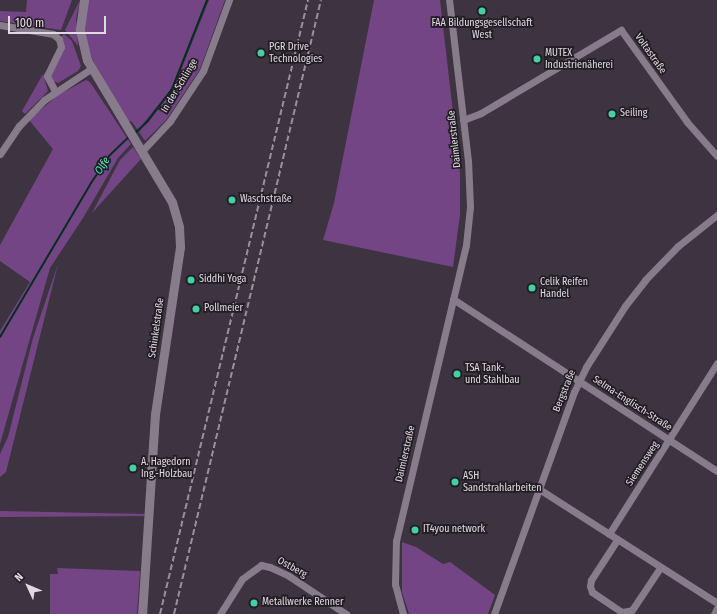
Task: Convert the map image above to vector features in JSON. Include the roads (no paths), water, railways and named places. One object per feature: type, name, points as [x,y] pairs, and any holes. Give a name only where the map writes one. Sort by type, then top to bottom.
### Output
[{"type":"street","name":"Schinkelstraße","points":[[84,0],[80,17],[82,41],[92,68],[172,202],[179,227],[180,247],[155,414],[142,614]]},
{"type":"street","name":"In der Schlinge","points":[[142,151],[170,121],[203,71],[229,0]]},
{"type":"street","name":"Daimlerstraße","points":[[403,614],[395,584],[396,541],[466,245],[470,206],[463,120],[449,0]]},
{"type":"street","points":[[0,25],[53,34],[60,39],[61,47],[47,76],[55,91]]},
{"type":"street","name":"Voltastraße","points":[[463,120],[481,113],[621,30],[687,122],[717,156]]},
{"type":"street","points":[[0,154],[26,117],[55,91],[92,68]]},
{"type":"street","name":"Bergstraße","points":[[494,614],[579,381],[604,337],[641,284],[678,246],[717,216]]},
{"type":"street","name":"Selma-Englisch-Straße","points":[[454,299],[717,471]]},
{"type":"street","name":"Siemensweg","points":[[609,534],[670,440],[671,433],[717,363]]},
{"type":"street","points":[[539,489],[660,568],[717,603]]},
{"type":"street","points":[[617,540],[591,580],[590,586],[592,592],[622,612],[632,610],[660,568]]},
{"type":"street","name":"Ostberg","points":[[220,614],[242,579],[249,571],[261,565],[270,566],[289,576],[346,614]]},
{"type":"street","points":[[714,614],[717,608]]},
{"type":"waterway","name":"Olfe","points":[[134,134],[148,121],[172,89],[207,0]]},
{"type":"waterway","name":"Olfe","points":[[0,337],[91,183],[109,156],[130,136]]},
{"type":"railway","points":[[160,614],[308,0]]},
{"type":"railway","points":[[174,614],[321,0]]},
{"type":"place","name":"FAA Bildungsgesellschaft West","points":[[482,11]]},
{"type":"place","name":"PGR Drive Technologies","points":[[261,53]]},
{"type":"place","name":"MUTEX Industrienäherei","points":[[537,59]]},
{"type":"place","name":"Seiling","points":[[612,114]]},
{"type":"place","name":"Waschstraße","points":[[232,200]]},
{"type":"place","name":"Siddhi Yoga","points":[[191,280]]},
{"type":"place","name":"Celik Reifen Handel","points":[[532,288]]},
{"type":"place","name":"Pollmeier","points":[[196,309]]},
{"type":"place","name":"TSA Tank- und Stahlbau","points":[[457,374]]},
{"type":"place","name":"A. Hagedorn Ing.-Holzbau","points":[[133,468]]},
{"type":"place","name":"ASH Sandstrahlarbeiten","points":[[455,482]]},
{"type":"place","name":"IT4you network","points":[[415,530]]},
{"type":"place","name":"Metallwerke Renner","points":[[254,603]]}]
